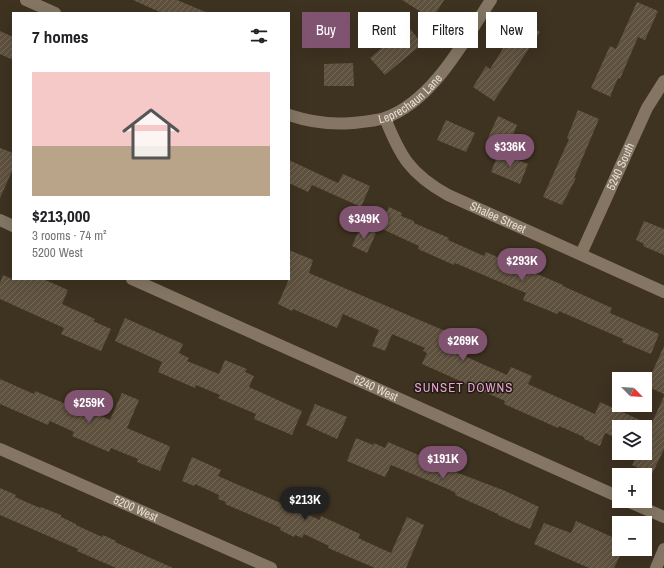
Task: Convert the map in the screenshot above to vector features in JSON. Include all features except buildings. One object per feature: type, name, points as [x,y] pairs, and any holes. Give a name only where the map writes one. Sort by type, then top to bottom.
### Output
[{"type":"street","points":[[26,0],[53,12]]},
{"type":"street","name":"Leprechaun Lane","points":[[290,115],[302,120],[320,123],[342,124],[385,118],[405,107],[427,90],[448,65],[491,0]]},
{"type":"street","name":"5240 South","points":[[581,254],[647,108],[664,81]]},
{"type":"street","name":"Shalee Street","points":[[385,118],[394,141],[405,160],[418,176],[431,186],[664,292]]},
{"type":"street","points":[[0,220],[12,226]]},
{"type":"street","name":"5240 West","points":[[134,280],[612,494]]},
{"type":"street","name":"5200 West","points":[[0,448],[271,568]]},
{"type":"street","points":[[642,508],[664,518]]},
{"type":"street","points":[[656,568],[664,549]]},
{"type":"district","name":"SUNSET DOWNS","points":[[464,387]]}]
